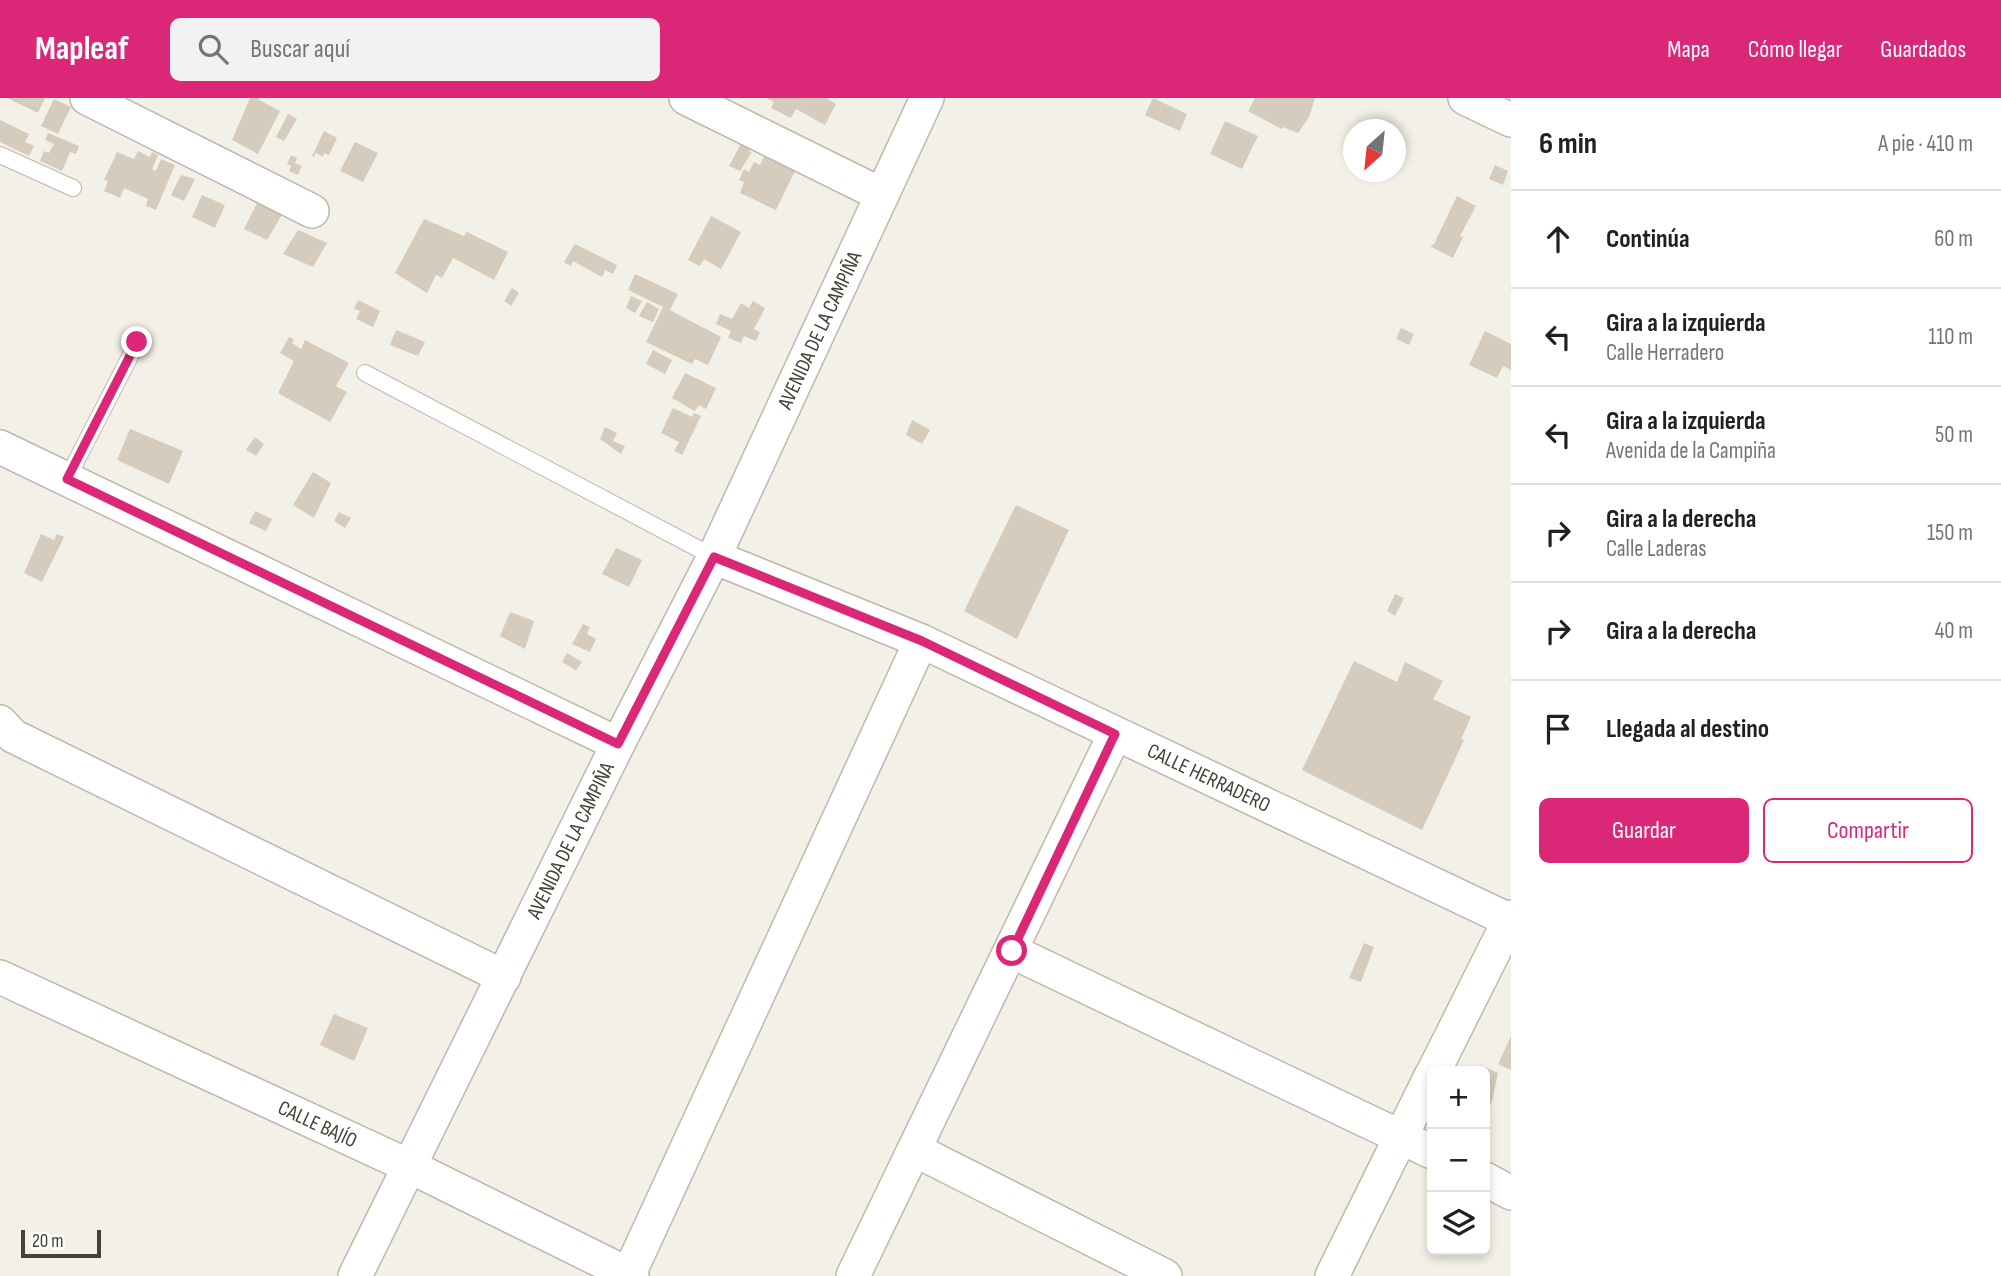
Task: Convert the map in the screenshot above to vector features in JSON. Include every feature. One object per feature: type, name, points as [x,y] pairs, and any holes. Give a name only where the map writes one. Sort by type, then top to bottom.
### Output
[{"type":"street","points":[[87,98],[312,211]]},
{"type":"street","points":[[686,98],[882,195]]},
{"type":"street","name":"AVENIDA DE LA CAMPIÑA","points":[[355,1276],[618,744],[714,557],[927,98]]},
{"type":"street","points":[[1465,98],[1511,120]]},
{"type":"street","points":[[0,447],[618,744]]},
{"type":"street","name":"CALLE HERRADERO","points":[[714,557],[922,641],[1510,918]]},
{"type":"street","points":[[630,1276],[922,641]]},
{"type":"street","points":[[0,722],[13,736],[504,977]]},
{"type":"street","points":[[853,1276],[1115,734]]},
{"type":"street","points":[[1436,1066],[1510,918]]},
{"type":"street","points":[[1012,951],[1427,1149]]},
{"type":"street","name":"CALLE BAJÍO","points":[[0,976],[411,1167],[630,1276]]},
{"type":"street","points":[[1332,1276],[1427,1084]]},
{"type":"street","points":[[915,1150],[1165,1276]]},
{"type":"street","points":[[1490,1182],[1511,1193]]},
{"type":"lane","points":[[0,155],[73,188]]},
{"type":"lane","points":[[67,479],[137,342]]},
{"type":"lane","points":[[365,373],[714,557]]},
{"type":"building","points":[[7,98],[45,98],[38,113]]},
{"type":"building","points":[[250,98],[260,98],[259,100],[280,111],[258,154],[232,140]]},
{"type":"building","points":[[766,98],[826,98],[836,104],[825,125],[796,109],[791,118],[771,108],[774,102]]},
{"type":"building","points":[[1153,98],[1187,114],[1180,131],[1145,115]]},
{"type":"building","points":[[1255,98],[1315,98],[1309,117],[1298,133],[1283,127],[1282,129],[1248,111]]},
{"type":"building","points":[[54,99],[71,107],[58,134],[41,126]]},
{"type":"building","points":[[288,114],[297,119],[284,141],[276,137]]},
{"type":"building","points":[[0,120],[29,134],[25,142],[34,146],[29,156],[0,142]]},
{"type":"building","points":[[1225,121],[1258,136],[1242,169],[1210,154]]},
{"type":"building","points":[[324,131],[337,138],[329,155],[324,153],[323,157],[316,153],[314,157],[312,156]]},
{"type":"building","points":[[48,133],[79,146],[76,154],[70,152],[62,171],[40,161],[44,151],[49,153],[54,144],[45,140]]},
{"type":"building","points":[[745,136],[754,140],[749,151],[752,152],[740,171],[729,166]]},
{"type":"building","points":[[355,142],[378,153],[363,182],[340,171]]},
{"type":"building","points":[[767,150],[798,165],[776,210],[740,193],[744,182],[739,180],[744,169],[749,172],[754,162],[760,165]]},
{"type":"building","points":[[138,151],[150,157],[152,152],[158,155],[152,169],[156,171],[161,159],[175,165],[156,210],[146,206],[148,199],[124,188],[120,198],[104,191],[108,181],[104,180],[117,152],[134,159]]},
{"type":"building","points":[[291,155],[297,158],[295,163],[302,166],[298,175],[289,171],[291,166],[287,164]]},
{"type":"building","points":[[1495,165],[1508,171],[1503,185],[1489,179]]},
{"type":"building","points":[[181,175],[195,179],[184,201],[171,195]]},
{"type":"building","points":[[202,195],[225,205],[215,228],[192,217]]},
{"type":"building","points":[[1457,196],[1476,206],[1460,236],[1463,237],[1453,258],[1430,246],[1434,244]]},
{"type":"building","points":[[257,203],[282,215],[267,240],[244,229]]},
{"type":"building","points":[[711,216],[741,232],[721,269],[704,259],[700,266],[688,260]]},
{"type":"building","points":[[424,219],[464,236],[467,232],[508,252],[494,280],[453,258],[442,278],[436,275],[427,293],[395,273]]},
{"type":"building","points":[[298,230],[327,243],[313,267],[283,254]]},
{"type":"building","points":[[575,244],[617,265],[613,274],[605,270],[602,277],[573,261],[571,266],[564,262]]},
{"type":"building","points":[[635,274],[678,294],[670,310],[721,337],[708,365],[695,359],[692,364],[646,342],[663,307],[628,290]]},
{"type":"building","points":[[512,288],[519,293],[511,306],[504,301]]},
{"type":"building","points":[[631,296],[642,301],[635,313],[626,308]]},
{"type":"building","points":[[358,300],[380,311],[373,327],[356,319],[360,311],[354,309]]},
{"type":"building","points":[[753,301],[765,308],[754,329],[760,332],[756,341],[744,336],[741,343],[728,338],[731,331],[716,324],[720,314],[732,319],[741,303],[749,308]]},
{"type":"building","points":[[647,302],[659,309],[653,322],[639,316]]},
{"type":"building","points":[[1401,328],[1414,334],[1409,345],[1396,339]]},
{"type":"building","points":[[396,330],[425,342],[418,356],[390,345]]},
{"type":"building","points":[[1485,331],[1511,344],[1511,370],[1503,366],[1497,378],[1469,365]]},
{"type":"building","points":[[289,337],[294,339],[292,343],[301,349],[305,340],[349,363],[336,386],[347,392],[330,422],[278,393],[294,361],[280,353]]},
{"type":"building","points":[[653,350],[672,360],[665,374],[646,364]]},
{"type":"building","points":[[685,373],[716,388],[706,409],[699,405],[695,411],[672,398]]},
{"type":"building","points":[[673,408],[692,417],[694,413],[701,416],[682,455],[674,451],[679,442],[661,433]]},
{"type":"building","points":[[912,420],[930,430],[922,444],[906,435]]},
{"type":"building","points":[[605,427],[617,433],[613,441],[625,446],[621,454],[600,439]]},
{"type":"building","points":[[130,429],[183,451],[169,484],[117,460]]},
{"type":"building","points":[[255,437],[264,444],[256,456],[246,450]]},
{"type":"building","points":[[313,472],[331,483],[314,518],[293,505]]},
{"type":"building","points":[[1016,505],[1069,530],[1017,639],[964,611]]},
{"type":"building","points":[[255,511],[272,519],[266,531],[249,523]]},
{"type":"building","points":[[339,512],[351,518],[345,528],[334,521]]},
{"type":"building","points":[[41,534],[54,540],[57,534],[64,537],[42,582],[24,573]]},
{"type":"building","points":[[616,548],[642,560],[629,587],[602,574]]},
{"type":"building","points":[[1395,594],[1404,598],[1395,616],[1387,611]]},
{"type":"building","points":[[510,612],[534,621],[525,649],[500,636]]},
{"type":"building","points":[[583,624],[590,627],[587,634],[596,639],[590,652],[572,644]]},
{"type":"building","points":[[567,653],[582,662],[576,670],[562,662]]},
{"type":"building","points":[[1354,661],[1397,682],[1405,662],[1443,681],[1433,699],[1471,717],[1461,739],[1464,740],[1422,830],[1302,770]]},
{"type":"building","points":[[1364,943],[1374,947],[1361,982],[1349,978]]},
{"type":"building","points":[[334,1014],[368,1028],[354,1061],[320,1045]]},
{"type":"building","points":[[1511,1036],[1511,1070],[1498,1064]]},
{"type":"building","points":[[1490,1069],[1498,1073],[1490,1104]]},
{"type":"route","points":[[137,342],[67,479],[618,744],[714,557],[922,641],[1115,734],[1012,951]]}]
